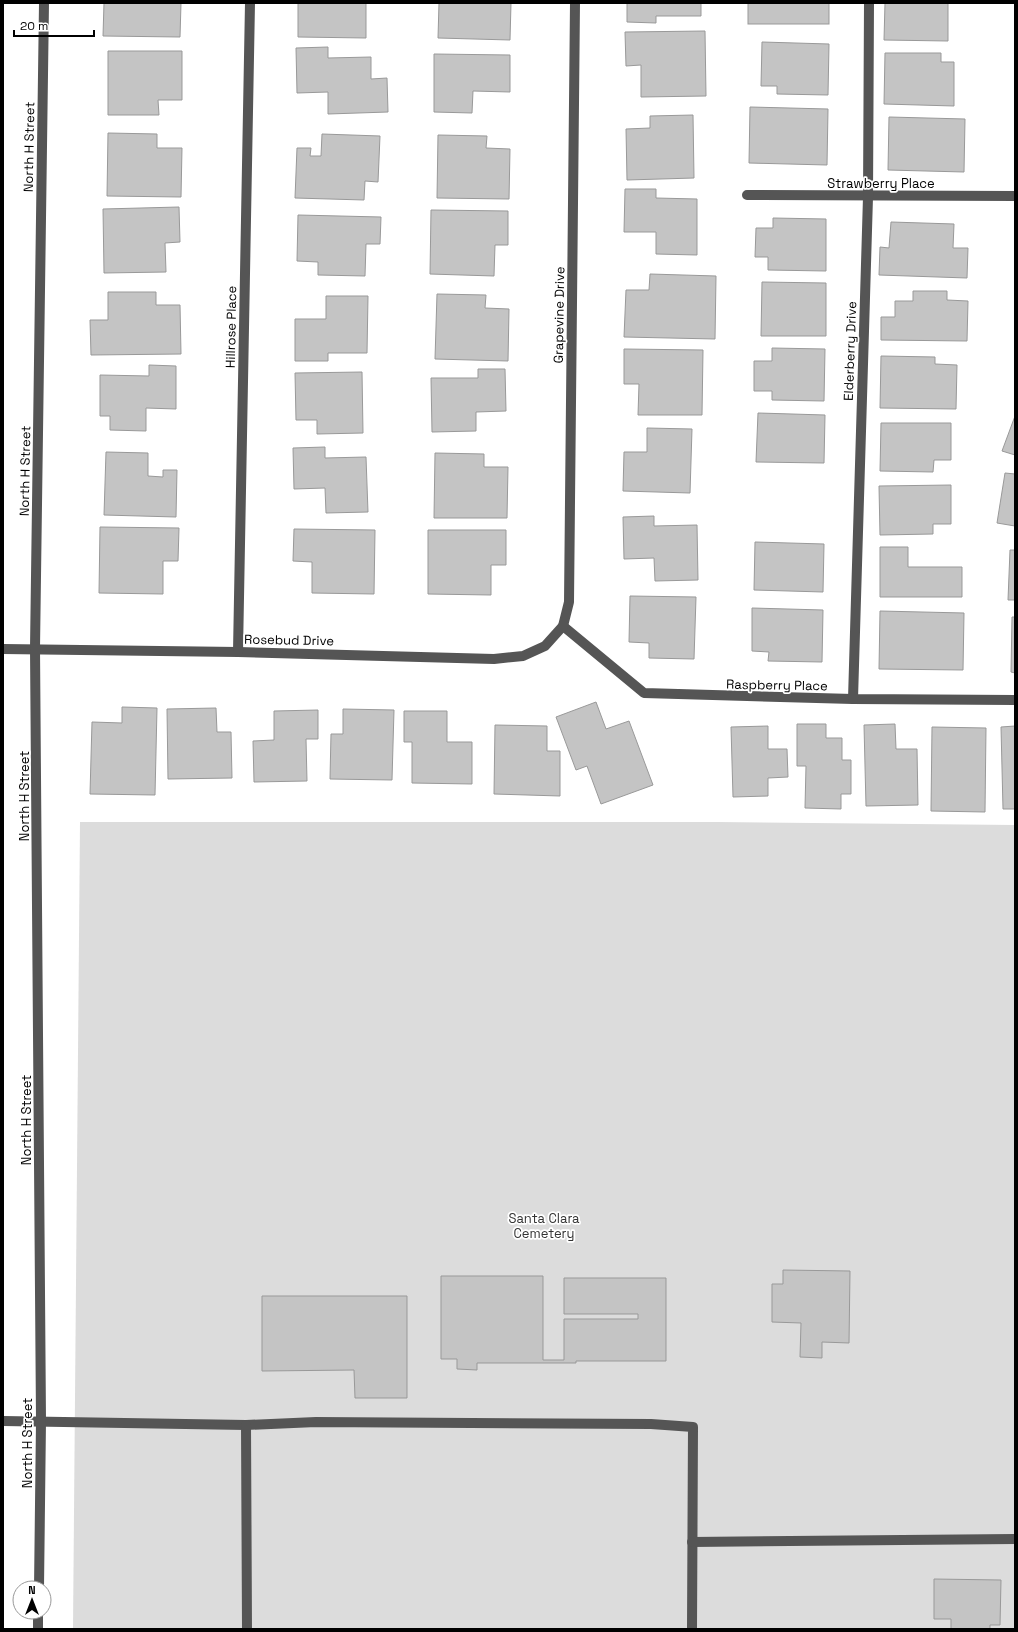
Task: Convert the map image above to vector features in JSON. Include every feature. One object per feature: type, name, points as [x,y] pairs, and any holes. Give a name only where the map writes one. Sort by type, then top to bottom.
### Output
[{"type":"street","name":"North H Street","points":[[39,1580],[41,1421],[36,648],[44,3]]},
{"type":"street","name":"Hillrose Place","points":[[238,652],[250,3]]},
{"type":"street","name":"Grapevine Drive","points":[[563,626],[569,602],[575,3]]},
{"type":"street","name":"Elderberry Drive","points":[[853,699],[868,197],[869,3]]},
{"type":"street","name":"Strawberry Place","points":[[747,195],[868,197],[1015,196]]},
{"type":"street","name":"Rosebud Drive","points":[[3,649],[36,648],[238,652],[494,659],[523,656],[545,646],[563,626]]},
{"type":"street","name":"Raspberry Place","points":[[563,626],[644,693],[853,699],[1015,700]]},
{"type":"street","points":[[3,1421],[246,1425],[316,1422],[652,1424],[693,1427],[692,1629]]},
{"type":"street","points":[[246,1425],[247,1629]]},
{"type":"street","points":[[692,1542],[1015,1539]]},
{"type":"green space","name":"Santa Clara Cemetery","points":[[80,822],[717,822],[1015,825],[1015,1629],[73,1629]]},
{"type":"building","points":[[104,3],[181,3],[180,37],[103,36]]},
{"type":"building","points":[[298,3],[366,3],[366,38],[298,37]]},
{"type":"building","points":[[439,3],[511,3],[510,40],[438,38]]},
{"type":"building","points":[[627,3],[701,3],[701,16],[656,16],[656,23],[627,22]]},
{"type":"building","points":[[748,3],[829,3],[829,24],[748,24]]},
{"type":"building","points":[[885,3],[948,3],[948,41],[884,40]]},
{"type":"building","points":[[705,31],[706,96],[641,97],[641,65],[626,66],[625,32]]},
{"type":"building","points":[[762,42],[829,44],[828,95],[777,94],[777,86],[761,86]]},
{"type":"building","points":[[328,47],[328,58],[371,57],[371,79],[387,78],[388,112],[328,114],[328,92],[297,93],[296,48]]},
{"type":"building","points":[[108,51],[182,51],[182,100],[158,100],[159,115],[108,115]]},
{"type":"building","points":[[885,53],[941,53],[941,62],[954,62],[954,106],[884,104]]},
{"type":"building","points":[[434,54],[510,55],[510,92],[473,91],[472,113],[434,112]]},
{"type":"building","points":[[750,107],[828,109],[827,165],[749,163]]},
{"type":"building","points":[[693,115],[694,178],[627,180],[626,129],[650,128],[650,116]]},
{"type":"building","points":[[889,117],[965,119],[964,172],[888,170]]},
{"type":"building","points":[[108,133],[157,134],[157,148],[182,148],[181,197],[107,196]]},
{"type":"building","points":[[322,134],[380,136],[378,182],[365,181],[364,200],[295,198],[297,148],[311,148],[310,156],[321,156]]},
{"type":"building","points":[[438,135],[487,136],[486,148],[510,149],[509,199],[437,198]]},
{"type":"building","points":[[625,189],[656,189],[656,198],[697,199],[697,255],[656,254],[656,232],[624,232]]},
{"type":"building","points":[[179,207],[180,242],[165,243],[166,272],[104,273],[103,209]]},
{"type":"building","points":[[431,210],[508,211],[508,245],[495,245],[494,276],[430,274]]},
{"type":"building","points":[[298,215],[381,217],[380,244],[366,244],[365,276],[318,275],[318,262],[297,261]]},
{"type":"building","points":[[773,218],[826,219],[826,271],[768,270],[768,257],[755,257],[756,228],[773,228]]},
{"type":"building","points":[[891,222],[954,224],[953,248],[968,248],[967,278],[879,275],[880,247],[889,248]]},
{"type":"building","points":[[650,274],[716,276],[715,339],[624,337],[626,290],[649,290]]},
{"type":"building","points":[[762,282],[826,283],[826,336],[761,336]]},
{"type":"building","points":[[913,291],[947,291],[947,300],[968,301],[967,341],[881,340],[881,317],[895,317],[895,301],[913,301]]},
{"type":"building","points":[[108,292],[156,292],[156,305],[180,305],[181,354],[91,355],[90,320],[108,320]]},
{"type":"building","points":[[437,294],[486,295],[485,308],[509,309],[508,361],[435,359]]},
{"type":"building","points":[[326,296],[368,296],[367,353],[328,353],[328,361],[295,361],[295,319],[326,319]]},
{"type":"building","points":[[772,348],[825,349],[824,401],[772,400],[772,391],[754,391],[754,361],[772,361]]},
{"type":"building","points":[[624,349],[703,350],[702,415],[638,415],[639,384],[624,384]]},
{"type":"building","points":[[881,356],[935,357],[935,364],[957,365],[956,409],[880,408]]},
{"type":"building","points":[[149,365],[176,366],[176,409],[146,408],[146,431],[110,430],[110,416],[100,416],[100,375],[149,376]]},
{"type":"building","points":[[478,369],[505,369],[506,411],[476,412],[476,431],[432,432],[431,378],[478,378]]},
{"type":"building","points":[[362,372],[363,433],[317,434],[317,420],[296,420],[295,373]]},
{"type":"building","points":[[758,413],[825,415],[824,463],[756,462]]},
{"type":"building","points":[[1015,416],[1015,455],[1002,451]]},
{"type":"building","points":[[881,423],[951,423],[951,460],[934,460],[933,472],[880,471]]},
{"type":"building","points":[[647,428],[692,429],[690,493],[623,491],[624,452],[647,452]]},
{"type":"building","points":[[325,447],[325,458],[366,457],[368,512],[326,513],[325,488],[294,489],[293,448]]},
{"type":"building","points":[[106,452],[148,453],[148,476],[163,477],[163,470],[177,470],[176,517],[104,515]]},
{"type":"building","points":[[435,453],[484,454],[484,467],[508,467],[507,518],[434,518]]},
{"type":"building","points":[[1005,473],[1015,474],[1015,526],[997,523]]},
{"type":"building","points":[[951,485],[951,524],[933,524],[933,534],[880,535],[879,486]]},
{"type":"building","points":[[654,516],[654,526],[697,525],[698,580],[655,581],[654,558],[624,559],[623,517]]},
{"type":"building","points":[[100,527],[179,528],[178,561],[163,561],[163,594],[99,593]]},
{"type":"building","points":[[294,529],[375,530],[374,594],[312,593],[312,562],[293,561]]},
{"type":"building","points":[[428,530],[506,530],[506,565],[491,565],[491,595],[428,594]]},
{"type":"building","points":[[755,542],[824,544],[823,592],[754,590]]},
{"type":"building","points":[[880,547],[908,547],[908,567],[962,567],[962,597],[880,597]]},
{"type":"building","points":[[1010,550],[1015,550],[1015,600],[1008,600]]},
{"type":"building","points":[[630,596],[696,597],[694,659],[649,658],[649,643],[629,642]]},
{"type":"building","points":[[752,608],[823,610],[822,662],[768,661],[769,652],[752,651]]},
{"type":"building","points":[[880,611],[964,613],[963,670],[879,669]]},
{"type":"building","points":[[1012,617],[1015,617],[1015,673],[1011,672]]},
{"type":"building","points":[[596,702],[606,729],[629,721],[653,785],[601,804],[587,766],[576,770],[556,717]]},
{"type":"building","points":[[122,707],[157,708],[155,795],[90,794],[92,722],[122,723]]},
{"type":"building","points":[[216,708],[217,732],[231,732],[232,778],[168,779],[167,709]]},
{"type":"building","points":[[343,709],[394,710],[392,780],[330,779],[331,734],[343,734]]},
{"type":"building","points":[[318,710],[318,739],[306,739],[307,781],[254,782],[253,741],[274,740],[274,711]]},
{"type":"building","points":[[404,711],[447,711],[447,742],[472,742],[472,784],[412,783],[412,742],[404,742]]},
{"type":"building","points":[[797,724],[826,724],[826,738],[842,738],[842,760],[851,760],[851,794],[841,794],[841,809],[805,808],[806,766],[797,766]]},
{"type":"building","points":[[895,724],[896,749],[917,749],[918,805],[866,806],[864,725]]},
{"type":"building","points":[[495,725],[547,726],[547,751],[560,751],[560,796],[494,794]]},
{"type":"building","points":[[768,726],[768,749],[787,749],[788,777],[768,778],[768,796],[733,797],[731,727]]},
{"type":"building","points":[[1015,726],[1015,809],[1003,809],[1001,727]]},
{"type":"building","points":[[932,727],[986,728],[985,812],[931,811]]},
{"type":"building","points":[[783,1270],[850,1271],[849,1343],[822,1342],[822,1358],[800,1357],[801,1323],[772,1322],[772,1284],[783,1284]]},
{"type":"building","points":[[441,1276],[543,1276],[543,1360],[564,1360],[564,1319],[638,1319],[638,1314],[564,1314],[564,1278],[666,1278],[666,1361],[477,1363],[477,1370],[457,1369],[457,1359],[441,1359]]},
{"type":"building","points":[[262,1296],[407,1296],[407,1398],[355,1398],[354,1370],[262,1371]]},
{"type":"building","points":[[934,1579],[1001,1580],[1000,1625],[990,1625],[990,1629],[951,1629],[951,1619],[934,1619]]}]
